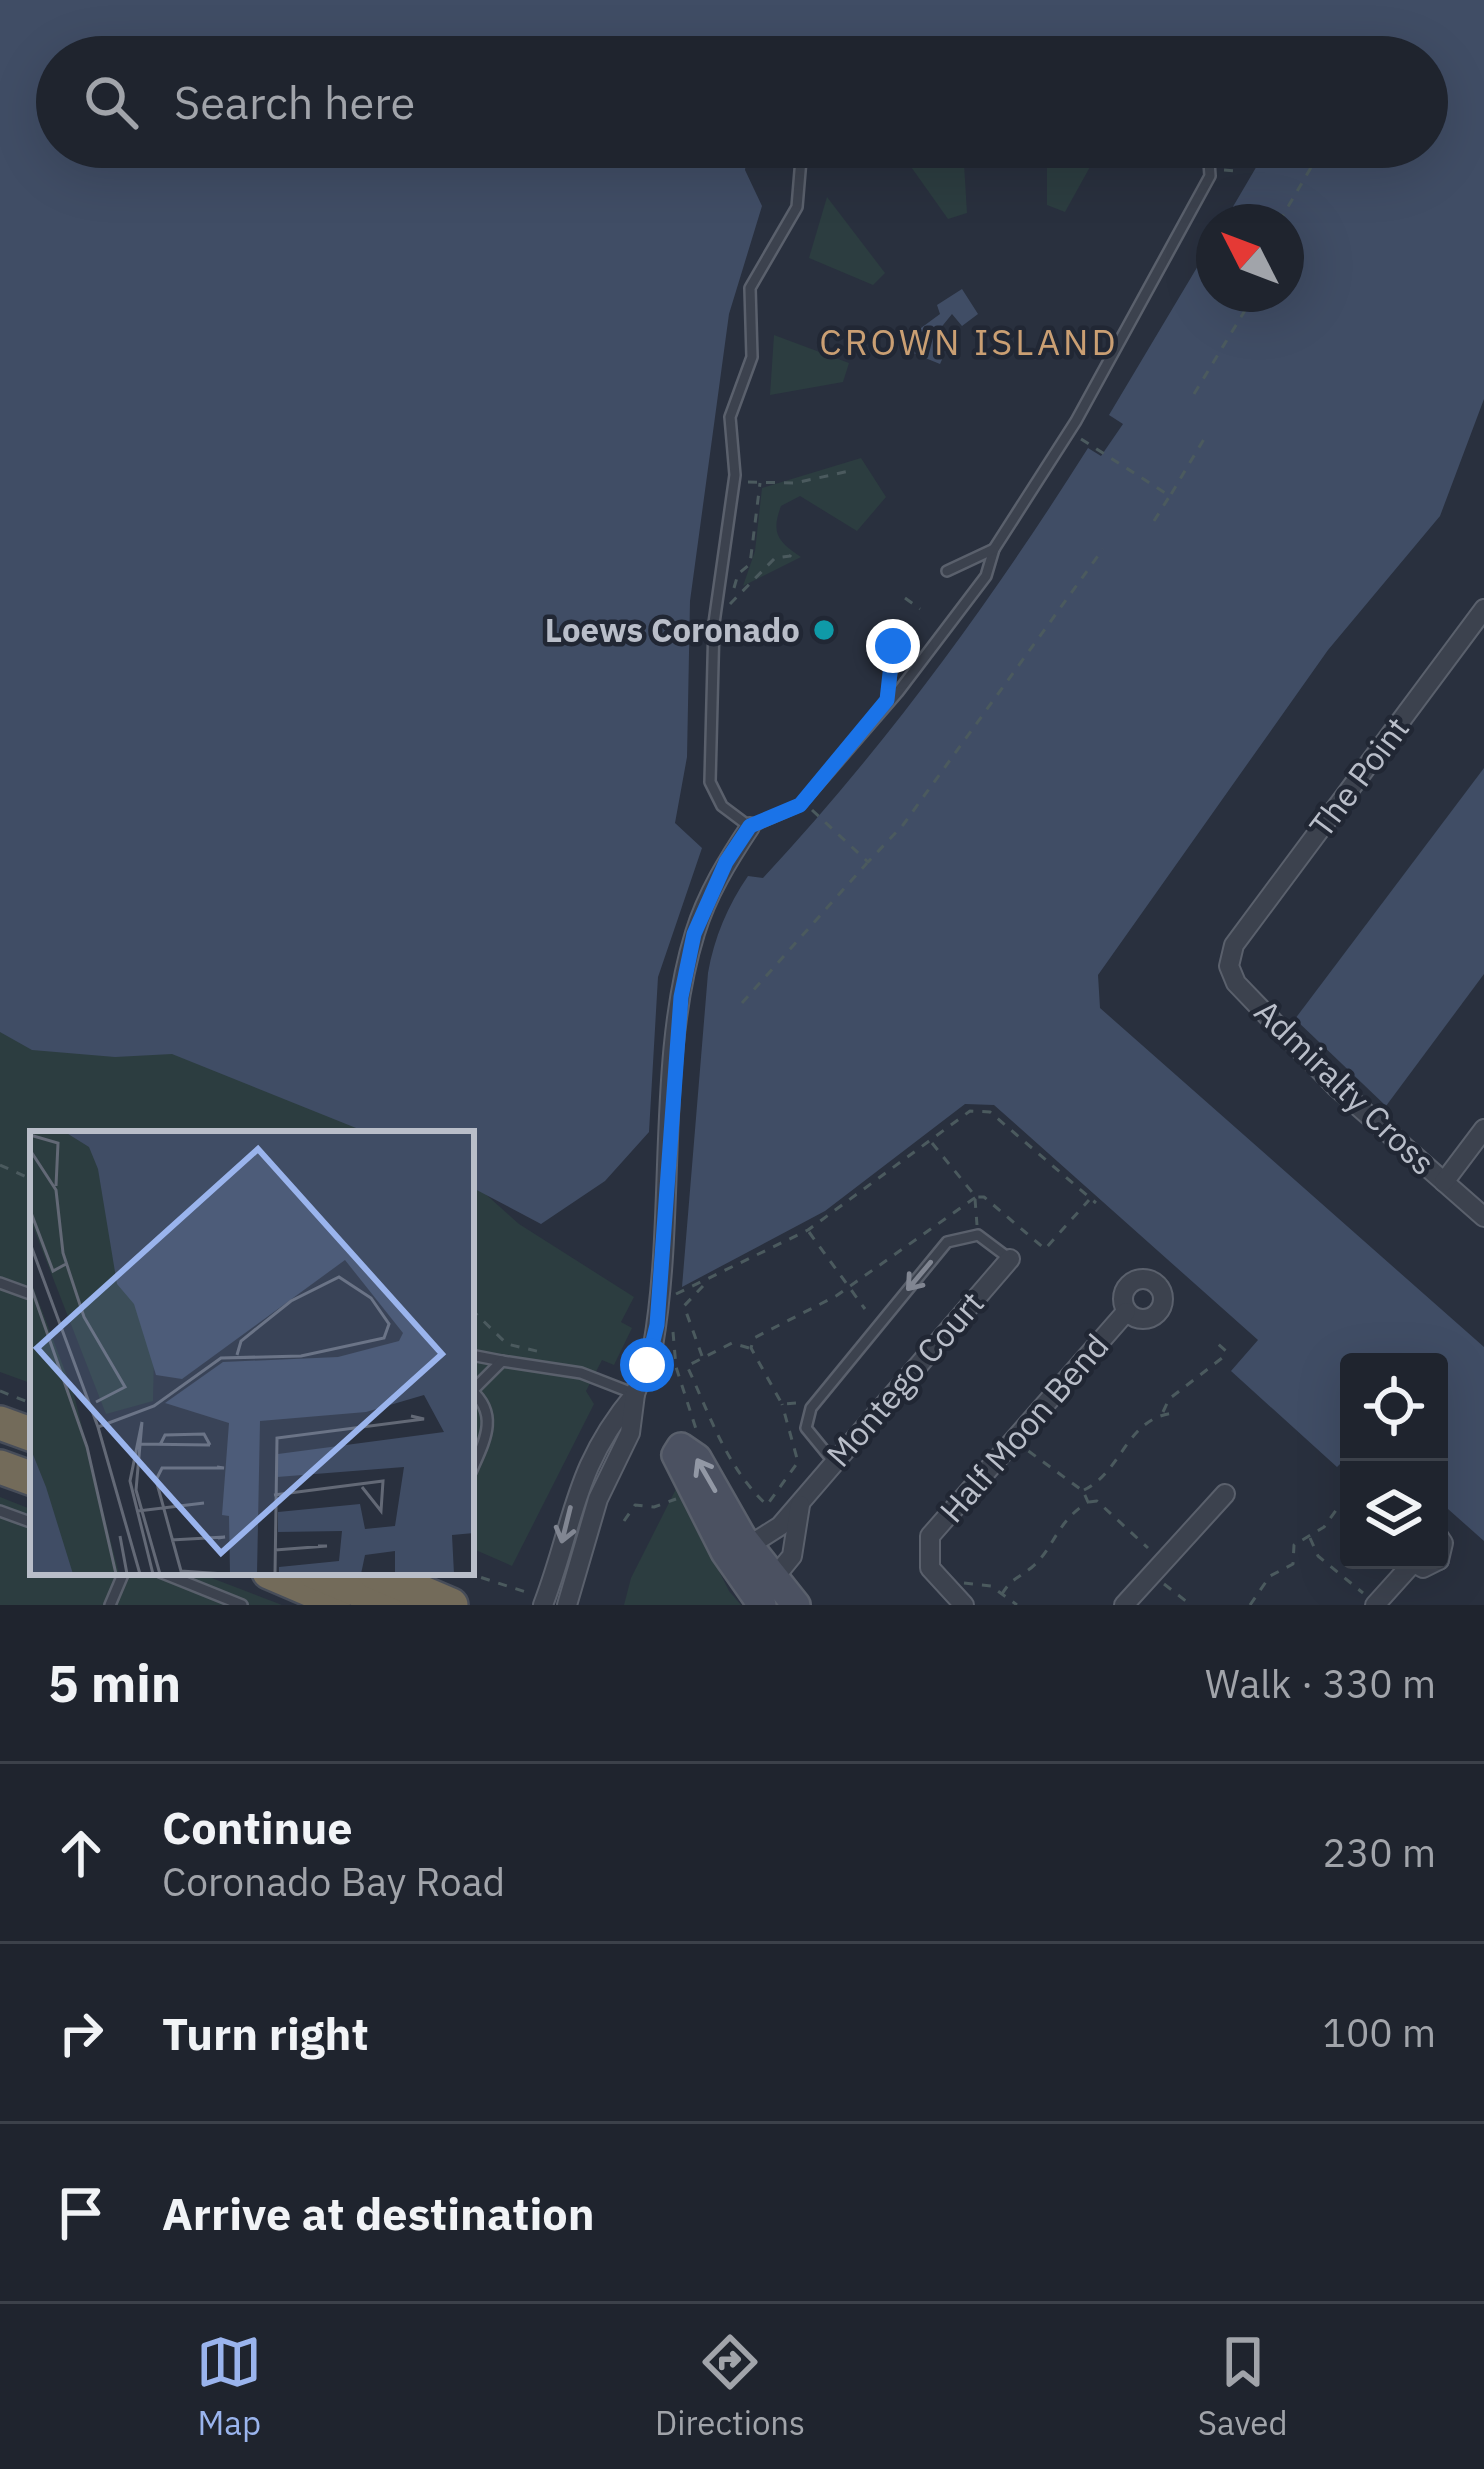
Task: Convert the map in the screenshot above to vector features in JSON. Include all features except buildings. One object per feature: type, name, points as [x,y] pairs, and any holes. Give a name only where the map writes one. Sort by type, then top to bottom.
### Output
[{"type":"highway","points":[[0,1423],[30,1434]]},
{"type":"highway","points":[[0,1467],[30,1478]]},
{"type":"highway","points":[[276,1575],[344,1605]]},
{"type":"highway","points":[[322,1575],[394,1605]]},
{"type":"highway","points":[[381,1575],[451,1605]]},
{"type":"street","name":"The Point","points":[[1234,944],[1484,609]]},
{"type":"street","points":[[567,1605],[598,1498],[630,1433],[635,1394],[657,1325],[684,982],[706,902],[750,826]]},
{"type":"street","name":"Admiralty Cross","points":[[1234,944],[1229,966],[1236,983],[1335,1086],[1484,1217]]},
{"type":"street","points":[[1444,1182],[1484,1129]]},
{"type":"street","name":"Montego Court","points":[[750,1545],[780,1526],[1010,1259]]},
{"type":"street","name":"Half Moon Bend","points":[[964,1605],[930,1568],[930,1536],[1126,1312],[1142,1320],[1159,1312],[1162,1283]]},
{"type":"street","points":[[544,1603],[577,1487],[605,1432],[635,1394]]},
{"type":"street","points":[[761,1605],[688,1482],[676,1455],[681,1447],[697,1458],[750,1545],[796,1605]]},
{"type":"street","points":[[1124,1605],[1225,1494]]},
{"type":"street","name":"Montego Court","points":[[774,1578],[792,1556],[801,1500]]},
{"type":"street","points":[[1369,1599],[1402,1569]]},
{"type":"lane","points":[[799,168],[791,224],[750,288],[752,357],[730,417],[735,481],[713,622],[709,762],[714,794],[750,826],[800,805],[986,575],[994,549],[1070,432],[1210,170]]},
{"type":"lane","points":[[946,572],[994,549]]},
{"type":"lane","points":[[887,700],[893,646]]},
{"type":"lane","points":[[832,1461],[806,1428],[809,1412],[947,1242],[978,1235],[1010,1259]]},
{"type":"lane","points":[[0,1283],[30,1294]]},
{"type":"lane","points":[[474,1356],[580,1373],[635,1394]]},
{"type":"lane","points":[[474,1389],[502,1361]]},
{"type":"lane","points":[[474,1393],[484,1402],[490,1428],[474,1458]]},
{"type":"lane","points":[[0,1510],[30,1522]]},
{"type":"lane","points":[[110,1605],[123,1575]]},
{"type":"lane","points":[[167,1575],[242,1605]]},
{"type":"path","points":[[1210,170],[1238,168]]},
{"type":"path","points":[[1290,204],[1311,168]]},
{"type":"path","points":[[1194,394],[1244,312]]},
{"type":"path","points":[[1070,432],[1170,496]]},
{"type":"path","points":[[1154,521],[1204,440]]},
{"type":"path","points":[[735,481],[795,483],[854,470]]},
{"type":"path","points":[[733,598],[730,594],[738,574],[750,564],[760,483]]},
{"type":"path","points":[[726,617],[733,598],[775,558],[796,548]]},
{"type":"path","points":[[742,1004],[914,810],[1103,549]]},
{"type":"path","points":[[904,598],[920,609]]},
{"type":"path","points":[[811,808],[868,862]]},
{"type":"path","points":[[682,1293],[808,1230],[970,1111],[990,1112],[1096,1203]]},
{"type":"path","points":[[931,1142],[976,1197],[978,1235]]},
{"type":"path","points":[[0,1165],[30,1179]]},
{"type":"path","points":[[687,1366],[745,1485],[767,1505],[796,1466],[797,1448],[782,1404],[751,1348],[754,1338],[845,1288],[976,1197],[985,1198],[1045,1249],[1090,1198]]},
{"type":"path","points":[[808,1230],[865,1310]]},
{"type":"path","points":[[701,1283],[705,1290],[684,1306],[703,1358]]},
{"type":"path","points":[[674,1294],[674,1312]]},
{"type":"path","points":[[474,1312],[507,1344],[544,1353]]},
{"type":"path","points":[[673,1330],[676,1367],[696,1429],[711,1421]]},
{"type":"path","points":[[668,1369],[687,1366],[732,1343],[751,1348]]},
{"type":"path","points":[[1164,1414],[1168,1399],[1222,1358],[1226,1351],[1218,1344]]},
{"type":"path","points":[[0,1391],[30,1403]]},
{"type":"path","points":[[782,1404],[795,1402],[809,1412]]},
{"type":"path","points":[[1083,1491],[1109,1473],[1136,1430],[1174,1413]]},
{"type":"path","points":[[1023,1449],[1041,1456],[1083,1491],[1088,1502]]},
{"type":"path","points":[[796,1466],[806,1474]]},
{"type":"path","points":[[624,1521],[635,1505],[654,1507],[683,1496]]},
{"type":"path","points":[[1002,1594],[1015,1575],[1035,1564],[1064,1517],[1088,1502],[1097,1501],[1148,1548]]},
{"type":"path","points":[[1292,1551],[1337,1509]]},
{"type":"path","points":[[1309,1536],[1318,1556],[1369,1599]]},
{"type":"path","points":[[1281,1545],[1292,1551]]},
{"type":"path","points":[[1250,1605],[1270,1576],[1293,1564],[1292,1551]]},
{"type":"path","points":[[474,1575],[510,1584],[544,1603]]},
{"type":"path","points":[[962,1584],[971,1580],[1017,1605]]},
{"type":"path","points":[[1161,1582],[1191,1605]]},
{"type":"shaded area","points":[[912,168],[964,168],[967,213],[948,219]]},
{"type":"shaded area","points":[[1047,168],[1089,168],[1065,212],[1047,205]]},
{"type":"shaded area","points":[[827,197],[885,273],[873,285],[809,258]]},
{"type":"shaded area","points":[[774,335],[849,363],[843,382],[770,395]]},
{"type":"shaded area","points":[[861,458],[886,497],[857,531],[800,496],[781,506],[777,530],[781,541],[801,557],[743,586],[755,551],[762,488]]},
{"type":"shaded area","points":[[0,1008],[86,1017],[397,1131],[30,1131],[30,1383],[0,1372]]},
{"type":"shaded area","points":[[474,1184],[519,1224],[634,1297],[621,1322],[632,1328],[614,1365],[602,1360],[586,1391],[594,1404],[512,1566],[474,1549]]},
{"type":"shaded area","points":[[677,1487],[729,1591],[741,1605],[624,1605],[631,1578]]},
{"type":"shaded area","points":[[0,1497],[30,1509],[30,1575],[204,1575],[282,1605],[0,1605]]},
{"type":"water","points":[[0,0],[1484,0],[1484,399],[1440,516],[1328,650],[1098,975],[1100,1008],[1484,1347],[1484,1541],[1448,1509],[1448,1353],[1340,1353],[1337,1467],[1231,1371],[1258,1340],[994,1105],[965,1104],[825,1211],[682,1287],[708,973],[718,935],[741,887],[748,876],[763,878],[895,724],[1014,561],[1088,448],[1101,456],[1123,424],[1109,415],[1196,269],[1196,312],[1304,312],[1304,204],[1235,204],[1256,168],[1448,168],[1448,36],[36,36],[36,168],[745,168],[762,206],[729,314],[690,601],[687,757],[675,823],[702,848],[658,977],[649,1132],[605,1181],[541,1224],[474,1189],[474,1131],[364,1131],[172,1054],[115,1057],[32,1050],[0,1032]]},
{"type":"water","points":[[962,289],[978,314],[962,326],[952,314],[935,335],[948,346],[940,364],[913,353],[921,328],[940,314],[937,305]]},
{"type":"water","points":[[1484,768],[1484,974],[1386,1106],[1295,1019]]},
{"type":"place","name":"Loews Coronado","points":[[824,630]]},
{"type":"district","name":"CROWN ISLAND","points":[[969,342]]},
{"type":"route","points":[[647,1365],[657,1325],[681,997],[694,934],[726,862],[750,826],[777,819],[800,805],[887,700],[893,646]]}]
